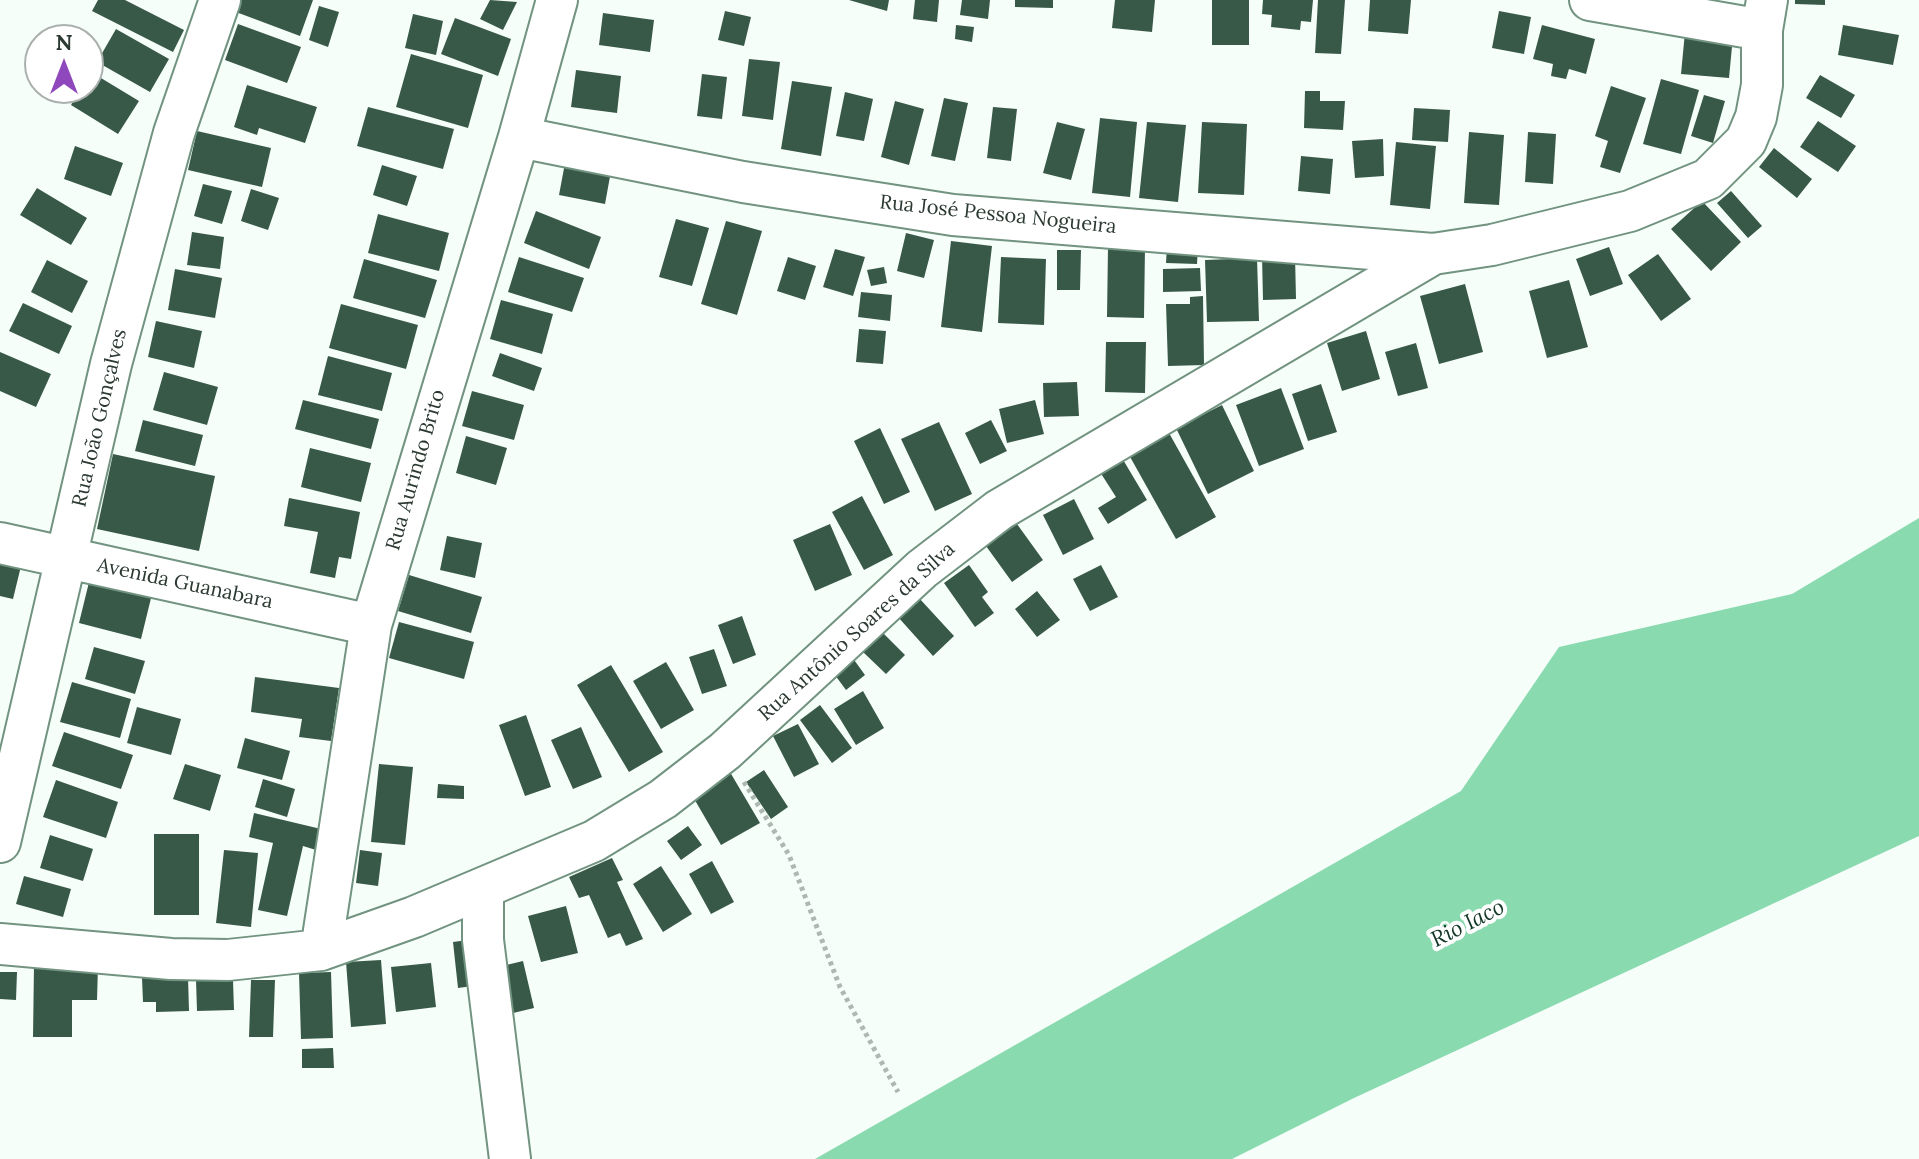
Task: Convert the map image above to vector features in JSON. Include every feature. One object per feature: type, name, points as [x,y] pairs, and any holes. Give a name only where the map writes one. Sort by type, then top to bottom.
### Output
[{"type":"street","name":"Rua João Gonçalves","points":[[0,842],[111,364],[174,133],[220,0]]},
{"type":"street","name":"Rua Aurindo Brito","points":[[321,950],[371,625],[438,395],[519,137],[557,0]]},
{"type":"street","points":[[1590,0],[1764,15]]},
{"type":"street","name":"Rua Antônio Soares da Silva","points":[[0,944],[200,960],[321,950],[483,889],[594,841],[663,799],[725,751],[922,569],[999,510],[1433,254],[1492,245],[1630,211],[1666,199],[1708,179],[1746,141],[1756,117],[1762,85],[1764,15]]},
{"type":"street","name":"Rua José Pessoa Nogueira","points":[[519,137],[743,182],[953,215],[1433,254]]},
{"type":"street","name":"Avenida Guanabara","points":[[0,543],[371,625]]},
{"type":"street","points":[[483,889],[483,940],[510,1159]]},
{"type":"path","points":[[725,751],[789,855],[840,987],[898,1092]]},
{"type":"water","name":"Rio Iaco","points":[[1919,518],[1919,836],[1354,1098],[1232,1159],[815,1159],[1461,791],[1559,647],[1792,594]]},
{"type":"building","points":[[98,0],[125,0],[184,30],[173,52],[92,11]]},
{"type":"building","points":[[240,0],[313,0],[300,36],[236,12]]},
{"type":"building","points":[[490,0],[517,2],[503,30],[480,19]]},
{"type":"building","points":[[849,0],[889,0],[887,11]]},
{"type":"building","points":[[915,0],[939,0],[937,22],[913,19]]},
{"type":"building","points":[[962,0],[990,0],[988,19],[960,15]]},
{"type":"building","points":[[1015,0],[1053,0],[1053,8],[1015,7]]},
{"type":"building","points":[[1115,0],[1155,0],[1152,32],[1112,28]]},
{"type":"building","points":[[1212,0],[1249,0],[1249,45],[1212,45]]},
{"type":"building","points":[[1263,0],[1313,0],[1311,22],[1301,21],[1300,30],[1271,27],[1272,15],[1262,14]]},
{"type":"building","points":[[1318,0],[1345,0],[1341,54],[1315,53]]},
{"type":"building","points":[[1370,0],[1411,0],[1408,34],[1368,31]]},
{"type":"building","points":[[1795,0],[1825,0],[1825,5],[1795,4]]},
{"type":"building","points":[[319,6],[339,12],[328,47],[309,40]]},
{"type":"building","points":[[725,11],[751,17],[744,46],[718,40]]},
{"type":"building","points":[[1499,11],[1531,17],[1524,54],[1492,48]]},
{"type":"building","points":[[603,13],[654,20],[650,52],[599,45]]},
{"type":"building","points":[[413,14],[443,21],[436,55],[405,48]]},
{"type":"building","points":[[455,18],[511,39],[498,76],[441,54]]},
{"type":"building","points":[[238,24],[301,47],[287,83],[225,60]]},
{"type":"building","points":[[956,25],[974,27],[972,42],[955,39]]},
{"type":"building","points":[[1542,25],[1595,39],[1586,74],[1569,69],[1566,79],[1551,76],[1553,64],[1533,59]]},
{"type":"building","points":[[1843,25],[1899,35],[1893,65],[1838,55]]},
{"type":"building","points":[[116,29],[169,59],[150,92],[104,66],[104,50]]},
{"type":"building","points":[[1685,32],[1733,36],[1729,78],[1681,74]]},
{"type":"building","points":[[411,54],[483,75],[468,128],[396,107]]},
{"type":"building","points":[[749,59],[780,62],[773,120],[742,116]]},
{"type":"building","points":[[576,70],[621,76],[617,113],[571,107]]},
{"type":"building","points":[[702,74],[727,77],[722,119],[697,116]]},
{"type":"building","points":[[1820,75],[1855,95],[1841,118],[1806,98]]},
{"type":"building","points":[[1661,79],[1699,90],[1681,154],[1643,144]]},
{"type":"building","points":[[104,80],[139,101],[118,134],[71,105],[104,104]]},
{"type":"building","points":[[792,81],[832,87],[821,156],[781,149]]},
{"type":"building","points":[[247,85],[317,107],[305,143],[259,128],[257,135],[234,127]]},
{"type":"building","points":[[1611,86],[1646,98],[1620,173],[1600,167],[1608,141],[1595,136]]},
{"type":"building","points":[[1305,91],[1320,91],[1320,101],[1345,101],[1343,130],[1304,128]]},
{"type":"building","points":[[845,92],[873,99],[864,141],[836,136]]},
{"type":"building","points":[[1704,95],[1725,101],[1713,143],[1691,136]]},
{"type":"building","points":[[944,98],[968,103],[955,161],[931,156]]},
{"type":"building","points":[[895,101],[924,109],[909,165],[881,157]]},
{"type":"building","points":[[368,107],[454,129],[443,169],[357,146]]},
{"type":"building","points":[[993,107],[1017,109],[1011,161],[987,158]]},
{"type":"building","points":[[1414,108],[1450,110],[1448,142],[1412,140]]},
{"type":"building","points":[[1100,118],[1137,122],[1130,197],[1092,193]]},
{"type":"building","points":[[1818,121],[1856,146],[1838,172],[1800,147]]},
{"type":"building","points":[[1057,122],[1085,129],[1071,180],[1043,173]]},
{"type":"building","points":[[1147,122],[1186,125],[1178,202],[1139,198]]},
{"type":"building","points":[[1202,122],[1247,124],[1244,195],[1198,193]]},
{"type":"building","points":[[197,131],[271,148],[262,187],[188,170]]},
{"type":"building","points":[[1469,132],[1504,135],[1499,205],[1464,203]]},
{"type":"building","points":[[1528,132],[1556,134],[1553,184],[1525,182]]},
{"type":"building","points":[[1383,139],[1384,176],[1355,178],[1352,141]]},
{"type":"building","points":[[1396,142],[1436,146],[1430,209],[1390,205]]},
{"type":"building","points":[[75,146],[123,163],[111,196],[64,179]]},
{"type":"building","points":[[1774,148],[1812,179],[1797,198],[1759,167]]},
{"type":"building","points":[[1301,156],[1333,159],[1330,194],[1298,191]]},
{"type":"building","points":[[565,163],[611,171],[605,204],[559,195]]},
{"type":"building","points":[[382,165],[417,176],[407,206],[373,195]]},
{"type":"building","points":[[203,184],[232,191],[222,224],[194,216]]},
{"type":"building","points":[[37,188],[87,218],[71,245],[20,215]]},
{"type":"building","points":[[251,189],[279,198],[268,230],[241,221]]},
{"type":"building","points":[[1731,191],[1762,226],[1748,238],[1717,203]]},
{"type":"building","points":[[1702,201],[1741,242],[1711,271],[1671,229]]},
{"type":"building","points":[[536,211],[601,237],[589,269],[524,243]]},
{"type":"building","points":[[378,214],[449,233],[439,271],[368,253]]},
{"type":"building","points":[[676,219],[709,228],[692,286],[659,277]]},
{"type":"building","points":[[726,221],[762,231],[737,315],[701,304]]},
{"type":"building","points":[[192,232],[224,237],[220,269],[187,265]]},
{"type":"building","points":[[906,233],[934,240],[924,278],[897,271]]},
{"type":"building","points":[[951,241],[992,246],[982,332],[941,327]]},
{"type":"building","points":[[1167,245],[1198,246],[1197,264],[1166,263]]},
{"type":"building","points":[[1108,246],[1145,247],[1144,318],[1107,317]]},
{"type":"building","points":[[1609,247],[1623,284],[1590,296],[1576,259]]},
{"type":"building","points":[[835,249],[865,257],[853,296],[823,287]]},
{"type":"building","points":[[1057,250],[1081,250],[1080,290],[1057,290]]},
{"type":"building","points":[[1658,254],[1691,299],[1661,321],[1628,275]]},
{"type":"building","points":[[1295,255],[1296,299],[1263,300],[1262,256]]},
{"type":"building","points":[[519,257],[584,278],[572,312],[508,292]]},
{"type":"building","points":[[788,257],[816,266],[805,300],[777,291]]},
{"type":"building","points":[[1001,257],[1046,259],[1044,325],[998,323]]},
{"type":"building","points":[[1257,258],[1259,321],[1207,322],[1205,260]]},
{"type":"building","points":[[364,259],[437,280],[425,318],[353,298]]},
{"type":"building","points":[[47,260],[88,281],[72,313],[31,292]]},
{"type":"building","points":[[884,267],[887,283],[871,286],[867,270]]},
{"type":"building","points":[[1200,268],[1201,291],[1163,292],[1163,269]]},
{"type":"building","points":[[175,269],[222,278],[215,318],[168,310]]},
{"type":"building","points":[[1569,280],[1588,347],[1547,358],[1529,291]]},
{"type":"building","points":[[1465,284],[1483,352],[1439,364],[1420,296]]},
{"type":"building","points":[[861,292],[892,295],[890,321],[858,317]]},
{"type":"building","points":[[1203,296],[1204,365],[1168,366],[1166,304],[1190,304],[1190,297]]},
{"type":"building","points":[[501,300],[553,314],[542,354],[490,339]]},
{"type":"building","points":[[23,303],[72,326],[59,354],[9,331]]},
{"type":"building","points":[[341,304],[418,325],[406,369],[329,348]]},
{"type":"building","points":[[156,321],[202,331],[194,368],[148,357]]},
{"type":"building","points":[[859,329],[886,331],[883,364],[856,362]]},
{"type":"building","points":[[1366,331],[1380,379],[1342,391],[1327,343]]},
{"type":"building","points":[[1106,342],[1146,342],[1145,393],[1105,392]]},
{"type":"building","points":[[1416,343],[1428,388],[1398,396],[1385,352]]},
{"type":"building","points":[[0,352],[51,374],[36,407],[0,391]]},
{"type":"building","points":[[500,353],[542,368],[534,391],[492,376]]},
{"type":"building","points":[[328,356],[392,373],[382,411],[318,395]]},
{"type":"building","points":[[164,372],[218,387],[207,425],[153,410]]},
{"type":"building","points":[[1077,382],[1079,416],[1044,417],[1043,383]]},
{"type":"building","points":[[1321,384],[1337,432],[1308,441],[1292,394]]},
{"type":"building","points":[[1281,388],[1304,449],[1259,466],[1236,405]]},
{"type":"building","points":[[472,391],[524,405],[514,440],[462,426]]},
{"type":"building","points":[[303,400],[379,419],[371,449],[295,429]]},
{"type":"building","points":[[1035,400],[1044,434],[1007,443],[999,409]]},
{"type":"building","points":[[1222,405],[1254,471],[1208,494],[1176,428]]},
{"type":"building","points":[[143,420],[203,435],[195,466],[135,451]]},
{"type":"building","points":[[991,420],[1007,451],[980,464],[965,433]]},
{"type":"building","points":[[939,422],[972,494],[935,511],[901,439]]},
{"type":"building","points":[[880,428],[910,492],[884,504],[854,441]]},
{"type":"building","points":[[1169,433],[1216,517],[1176,539],[1129,455]]},
{"type":"building","points":[[466,436],[507,448],[496,485],[456,473]]},
{"type":"building","points":[[310,448],[371,463],[361,502],[301,487]]},
{"type":"building","points":[[113,454],[215,476],[199,551],[97,529]]},
{"type":"building","points":[[1122,458],[1147,500],[1108,524],[1098,508],[1116,497],[1100,472]]},
{"type":"building","points":[[862,496],[893,555],[864,570],[832,512]]},
{"type":"building","points":[[289,498],[360,512],[351,559],[339,557],[335,578],[310,573],[318,532],[284,526]]},
{"type":"building","points":[[1074,499],[1094,539],[1063,555],[1043,515]]},
{"type":"building","points":[[830,524],[852,575],[815,591],[793,540]]},
{"type":"building","points":[[1017,524],[1043,560],[1012,582],[986,546]]},
{"type":"building","points":[[447,536],[482,543],[475,578],[440,570]]},
{"type":"building","points":[[0,561],[21,566],[13,599],[0,596]]},
{"type":"building","points":[[969,565],[988,592],[982,597],[994,613],[975,627],[944,583]]},
{"type":"building","points":[[1101,565],[1118,597],[1090,611],[1073,579]]},
{"type":"building","points":[[91,574],[153,590],[141,639],[79,623]]},
{"type":"building","points":[[409,575],[482,597],[471,633],[398,611]]},
{"type":"building","points":[[1037,591],[1060,620],[1037,637],[1015,609]]},
{"type":"building","points":[[919,598],[954,636],[933,656],[898,617]]},
{"type":"building","points":[[742,616],[756,655],[733,664],[718,625]]},
{"type":"building","points":[[399,622],[474,642],[464,679],[389,658]]},
{"type":"building","points":[[883,633],[905,655],[886,674],[863,652]]},
{"type":"building","points":[[94,647],[145,661],[135,694],[85,679]]},
{"type":"building","points":[[714,649],[727,686],[702,694],[689,657]]},
{"type":"building","points":[[852,657],[865,675],[846,690],[832,671]]},
{"type":"building","points":[[666,662],[694,710],[661,729],[633,681]]},
{"type":"building","points":[[611,665],[663,752],[629,772],[577,685]]},
{"type":"building","points":[[255,677],[339,688],[331,741],[299,737],[302,719],[251,712]]},
{"type":"building","points":[[72,682],[131,699],[120,738],[60,722]]},
{"type":"building","points":[[863,691],[884,728],[856,745],[834,709]]},
{"type":"building","points":[[820,705],[852,748],[832,763],[800,720]]},
{"type":"building","points":[[137,707],[181,719],[171,755],[127,743]]},
{"type":"building","points":[[526,715],[551,787],[525,796],[499,725]]},
{"type":"building","points":[[798,724],[819,764],[794,777],[773,736]]},
{"type":"building","points":[[581,727],[602,777],[573,789],[551,740]]},
{"type":"building","points":[[64,732],[133,755],[121,789],[52,766]]},
{"type":"building","points":[[245,738],[290,751],[282,780],[237,768]]},
{"type":"building","points":[[185,764],[221,775],[210,811],[173,799]]},
{"type":"building","points":[[379,764],[413,767],[405,845],[371,842]]},
{"type":"building","points":[[727,767],[760,823],[721,845],[689,790]]},
{"type":"building","points":[[764,770],[788,807],[771,819],[746,782]]},
{"type":"building","points":[[263,779],[295,789],[287,817],[255,807]]},
{"type":"building","points":[[56,780],[118,802],[106,838],[43,817]]},
{"type":"building","points":[[438,784],[464,786],[464,799],[437,798]]},
{"type":"building","points":[[254,813],[321,829],[316,850],[303,846],[287,916],[258,910],[273,843],[249,837]]},
{"type":"building","points":[[688,826],[702,845],[681,860],[667,841]]},
{"type":"building","points":[[154,834],[199,834],[199,915],[154,915]]},
{"type":"building","points":[[50,835],[93,849],[83,881],[40,868]]},
{"type":"building","points":[[224,850],[258,853],[251,927],[216,923]]},
{"type":"building","points":[[360,850],[382,853],[378,886],[356,883]]},
{"type":"building","points":[[612,858],[623,880],[617,882],[643,939],[626,946],[620,933],[608,938],[589,895],[579,898],[569,877]]},
{"type":"building","points":[[712,861],[734,902],[711,914],[689,874]]},
{"type":"building","points":[[661,866],[692,914],[663,932],[633,884]]},
{"type":"building","points":[[24,876],[71,889],[63,917],[16,904]]},
{"type":"building","points":[[566,906],[578,953],[541,962],[528,916]]},
{"type":"building","points":[[475,939],[480,985],[458,988],[453,942]]},
{"type":"building","points":[[381,960],[386,1024],[351,1027],[346,962]]},
{"type":"building","points":[[523,961],[534,1008],[509,1014],[498,967]]},
{"type":"building","points":[[431,963],[436,1007],[396,1012],[391,967]]},
{"type":"building","points":[[34,965],[98,965],[97,1000],[72,1000],[72,1037],[33,1037]]},
{"type":"building","points":[[0,972],[17,972],[16,1000],[0,999]]},
{"type":"building","points":[[331,972],[333,1038],[301,1039],[299,973]]},
{"type":"building","points":[[188,977],[189,1011],[156,1012],[156,1002],[143,1002],[142,978]]},
{"type":"building","points":[[196,980],[233,980],[234,1010],[197,1011]]},
{"type":"building","points":[[251,980],[275,980],[273,1037],[249,1037]]},
{"type":"building","points":[[333,1048],[334,1068],[302,1068],[302,1049]]}]
